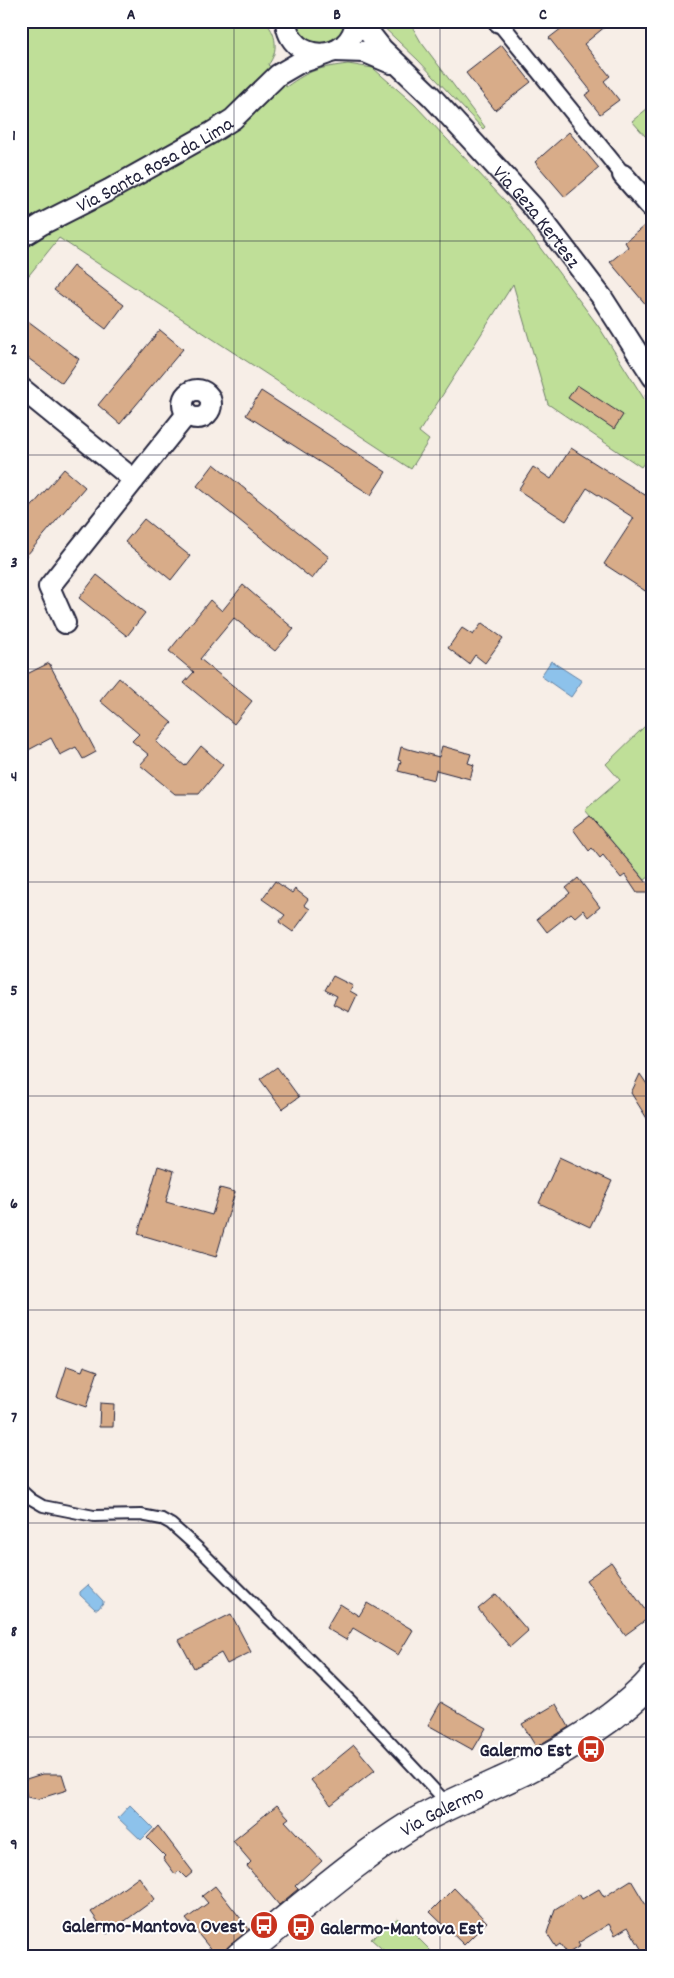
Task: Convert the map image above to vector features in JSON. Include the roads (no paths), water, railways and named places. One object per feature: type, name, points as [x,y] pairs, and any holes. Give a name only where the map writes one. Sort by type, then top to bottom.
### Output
[{"type":"main road","name":"Via Galermo","points":[[239,1957],[374,1850],[449,1804],[518,1774],[566,1747],[634,1699],[653,1678]]},
{"type":"street","points":[[278,76],[297,64],[331,53],[350,40],[358,21]]},
{"type":"street","points":[[358,21],[403,70]]},
{"type":"street","points":[[499,22],[621,173],[653,209]]},
{"type":"street","points":[[286,25],[295,43],[304,50],[315,54],[365,52],[377,56],[403,70]]},
{"type":"street","points":[[278,76],[287,55],[289,42],[286,25]]},
{"type":"street","name":"Via Geza Kertesz","points":[[403,70],[431,96],[532,206],[625,330],[649,385]]},
{"type":"street","name":"Via Santa Rosa da Lima","points":[[21,238],[42,224],[109,190],[211,133],[233,119],[278,76]]},
{"type":"street","points":[[21,388],[134,480]]},
{"type":"street","points":[[65,623],[49,587],[187,414]]},
{"type":"lane","points":[[21,1490],[31,1500],[44,1506],[94,1516],[151,1515],[171,1524],[199,1549],[360,1710],[449,1804]]},
{"type":"water","points":[[551,661],[582,681],[571,697],[541,676]]},
{"type":"water","points":[[88,1585],[103,1601],[98,1609],[95,1609],[80,1595],[80,1592]]},
{"type":"water","points":[[130,1805],[153,1828],[141,1840],[118,1818]]},
{"type":"place","name":"Galermo Est","points":[[591,1749]]},
{"type":"place","name":"Galermo-Mantova Ovest","points":[[264,1925]]},
{"type":"place","name":"Galermo-Mantova Est","points":[[301,1927]]}]
